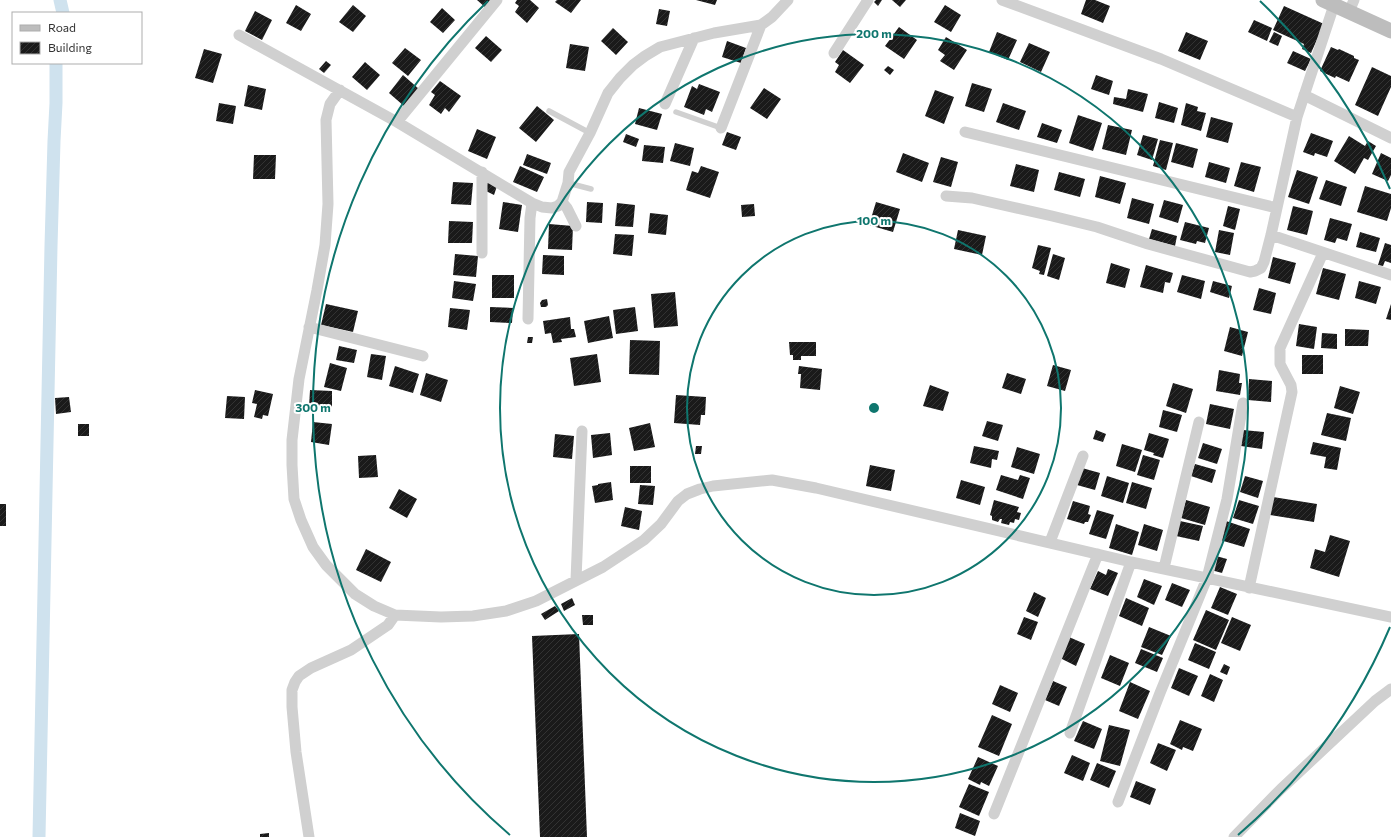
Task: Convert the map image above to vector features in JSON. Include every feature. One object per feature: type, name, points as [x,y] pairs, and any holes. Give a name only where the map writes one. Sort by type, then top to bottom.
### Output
[{"type":"main road","points":[[1328,2],[1351,6],[1391,31]]},
{"type":"street","points":[[398,122],[497,0]]},
{"type":"street","points":[[239,35],[398,122],[532,203],[542,207],[552,208],[558,206],[562,202],[568,183],[569,172],[590,133],[608,93],[633,65],[660,47],[714,33],[761,25],[772,17],[788,0]]},
{"type":"street","points":[[834,53],[868,0]]},
{"type":"street","points":[[1002,0],[1161,59],[1297,117]]},
{"type":"street","points":[[946,196],[972,198],[1097,227],[1148,244],[1250,272],[1261,268],[1272,235],[1297,117],[1328,2]]},
{"type":"street","points":[[721,128],[761,25]]},
{"type":"street","points":[[666,104],[694,38]]},
{"type":"street","points":[[340,90],[330,104],[326,120],[328,204],[325,245],[299,379],[292,440],[294,499],[310,540],[326,565],[355,594],[374,606],[395,615],[441,617],[473,616],[506,611],[536,601],[603,567],[644,540],[661,524],[678,500],[687,494],[713,486],[772,480],[816,488],[1131,562],[1391,617]]},
{"type":"street","points":[[1304,95],[1391,138]]},
{"type":"street","points":[[965,132],[1278,208]]},
{"type":"street","points":[[482,172],[482,253]]},
{"type":"street","points":[[562,202],[576,226]]},
{"type":"street","points":[[528,319],[530,218],[532,203]]},
{"type":"street","points":[[1272,235],[1323,254],[1391,275]]},
{"type":"street","points":[[1249,588],[1292,392],[1291,385],[1280,364],[1280,348],[1323,254]]},
{"type":"street","points":[[309,327],[423,356]]},
{"type":"street","points":[[1118,802],[1160,693],[1207,578],[1227,499],[1243,403]]},
{"type":"street","points":[[1164,568],[1199,422]]},
{"type":"street","points":[[576,580],[582,432]]},
{"type":"street","points":[[1050,542],[1083,456]]},
{"type":"street","points":[[994,814],[1098,554]]},
{"type":"street","points":[[1070,733],[1131,562]]},
{"type":"street","points":[[309,837],[296,752],[292,708],[292,690],[295,682],[299,676],[311,668],[351,650],[388,626],[395,615]]},
{"type":"street","points":[[1234,837],[1297,774],[1375,701],[1391,690]]},
{"type":"lane","points":[[549,111],[590,133]]},
{"type":"lane","points":[[676,112],[721,128]]},
{"type":"lane","points":[[568,183],[591,189]]},
{"type":"building","points":[[477,0],[492,0],[486,8]]},
{"type":"building","points":[[517,0],[530,0],[539,8],[527,23],[515,12],[519,6],[515,3]]},
{"type":"building","points":[[557,0],[581,0],[571,13],[555,2]]},
{"type":"building","points":[[696,0],[717,0],[715,5]]},
{"type":"building","points":[[876,0],[882,0],[878,6],[874,2]]},
{"type":"building","points":[[892,0],[906,0],[900,7]]},
{"type":"building","points":[[1086,0],[1095,0],[1110,6],[1103,23],[1081,14]]},
{"type":"building","points":[[296,5],[311,14],[301,31],[286,23]]},
{"type":"building","points":[[353,5],[366,16],[353,32],[339,22]]},
{"type":"building","points":[[945,5],[961,15],[951,32],[934,22]]},
{"type":"building","points":[[1284,6],[1324,24],[1311,53],[1302,49],[1304,44],[1273,30]]},
{"type":"building","points":[[442,8],[455,20],[443,33],[430,22]]},
{"type":"building","points":[[659,9],[670,11],[667,26],[656,24]]},
{"type":"building","points":[[255,11],[272,20],[262,40],[245,31]]},
{"type":"building","points":[[1254,20],[1272,28],[1267,41],[1248,32]]},
{"type":"building","points":[[899,27],[917,40],[904,59],[885,46]]},
{"type":"building","points":[[613,28],[628,42],[616,55],[601,41]]},
{"type":"building","points":[[997,32],[1017,40],[1008,60],[989,52]]},
{"type":"building","points":[[1186,32],[1208,41],[1200,60],[1178,51]]},
{"type":"building","points":[[1274,32],[1282,36],[1278,46],[1269,42]]},
{"type":"building","points":[[486,36],[502,50],[491,62],[475,48]]},
{"type":"building","points":[[946,37],[967,50],[954,70],[940,61],[945,55],[938,50]]},
{"type":"building","points":[[727,41],[746,48],[741,63],[722,57]]},
{"type":"building","points":[[1029,43],[1050,52],[1041,72],[1020,62]]},
{"type":"building","points":[[570,44],[589,47],[585,71],[566,68]]},
{"type":"building","points":[[1331,47],[1338,50],[1339,49],[1359,60],[1349,82],[1336,76],[1335,78],[1320,71]]},
{"type":"building","points":[[405,48],[421,60],[408,76],[392,63]]},
{"type":"building","points":[[204,49],[222,54],[213,83],[195,78]]},
{"type":"building","points":[[843,50],[864,65],[850,83],[835,72],[839,65],[835,62]]},
{"type":"building","points":[[1293,51],[1311,59],[1305,71],[1287,63]]},
{"type":"building","points":[[326,61],[331,65],[324,73],[319,69]]},
{"type":"building","points":[[365,62],[380,75],[367,90],[352,77]]},
{"type":"building","points":[[888,66],[894,70],[890,75],[884,70]]},
{"type":"building","points":[[1372,67],[1391,76],[1391,87],[1378,116],[1355,105]]},
{"type":"building","points":[[403,75],[419,89],[404,106],[389,93]]},
{"type":"building","points":[[1096,75],[1113,81],[1109,95],[1091,89]]},
{"type":"building","points":[[440,81],[461,96],[449,112],[445,108],[441,114],[429,105],[435,95],[431,92]]},
{"type":"building","points":[[972,83],[992,89],[984,112],[965,106]]},
{"type":"building","points":[[699,84],[720,92],[712,112],[706,109],[704,115],[684,107],[692,86],[697,89]]},
{"type":"building","points":[[248,85],[266,89],[262,110],[244,106]]},
{"type":"building","points":[[764,88],[781,99],[767,119],[750,108]]},
{"type":"building","points":[[1128,89],[1148,94],[1143,112],[1113,104],[1114,97],[1126,99]]},
{"type":"building","points":[[935,90],[954,97],[944,124],[925,116]]},
{"type":"building","points":[[1159,102],[1178,108],[1174,123],[1155,118]]},
{"type":"building","points":[[219,103],[236,106],[233,124],[216,121]]},
{"type":"building","points":[[1003,103],[1026,111],[1019,130],[996,122]]},
{"type":"building","points":[[1186,103],[1198,107],[1197,111],[1206,113],[1201,131],[1181,125]]},
{"type":"building","points":[[537,106],[554,120],[536,142],[519,128]]},
{"type":"building","points":[[639,108],[662,114],[657,130],[635,124]]},
{"type":"building","points":[[1078,115],[1102,123],[1093,151],[1069,143]]},
{"type":"building","points":[[1211,117],[1233,123],[1228,143],[1206,137]]},
{"type":"building","points":[[1042,123],[1062,130],[1057,143],[1037,137]]},
{"type":"building","points":[[1108,125],[1132,130],[1126,155],[1102,149]]},
{"type":"building","points":[[477,129],[496,137],[487,159],[468,151]]},
{"type":"building","points":[[727,132],[741,137],[736,150],[722,145]]},
{"type":"building","points":[[1311,133],[1333,141],[1327,157],[1315,153],[1314,156],[1303,152]]},
{"type":"building","points":[[626,134],[639,139],[636,147],[623,142]]},
{"type":"building","points":[[1143,135],[1158,139],[1152,160],[1137,155]]},
{"type":"building","points":[[1349,136],[1365,146],[1368,141],[1376,146],[1368,160],[1364,158],[1355,174],[1334,161]]},
{"type":"building","points":[[1160,140],[1173,143],[1166,170],[1153,166]]},
{"type":"building","points":[[675,143],[694,148],[690,166],[670,161]]},
{"type":"building","points":[[1176,143],[1198,149],[1193,168],[1171,162]]},
{"type":"building","points":[[644,145],[665,147],[663,163],[642,161]]},
{"type":"building","points":[[903,153],[929,163],[922,182],[896,172]]},
{"type":"building","points":[[1381,153],[1391,158],[1391,175],[1388,181],[1372,174]]},
{"type":"building","points":[[527,154],[551,163],[547,174],[523,165]]},
{"type":"building","points":[[254,155],[276,155],[275,179],[253,179]]},
{"type":"building","points":[[941,157],[958,162],[951,187],[933,182]]},
{"type":"building","points":[[1209,162],[1230,168],[1226,183],[1205,177]]},
{"type":"building","points":[[1241,162],[1261,167],[1254,192],[1234,186]]},
{"type":"building","points":[[1016,164],[1039,170],[1034,192],[1010,186]]},
{"type":"building","points":[[520,166],[544,177],[537,192],[513,182]]},
{"type":"building","points":[[701,166],[719,172],[710,198],[686,190],[692,171],[698,173]]},
{"type":"building","points":[[1297,170],[1318,177],[1309,204],[1288,197]]},
{"type":"building","points":[[1059,172],[1085,179],[1080,197],[1054,190]]},
{"type":"building","points":[[1100,176],[1126,183],[1120,204],[1095,197]]},
{"type":"building","points":[[1326,180],[1347,187],[1341,206],[1319,199]]},
{"type":"building","points":[[453,182],[473,183],[471,205],[451,204]]},
{"type":"building","points":[[488,182],[497,186],[494,195],[484,190]]},
{"type":"building","points":[[1365,186],[1391,194],[1391,208],[1387,221],[1357,212]]},
{"type":"building","points":[[1132,198],[1154,204],[1149,224],[1127,218]]},
{"type":"building","points":[[1164,200],[1183,205],[1178,223],[1159,217]]},
{"type":"building","points":[[503,202],[522,205],[518,232],[499,229]]},
{"type":"building","points":[[587,202],[603,203],[602,223],[586,222]]},
{"type":"building","points":[[876,202],[900,209],[893,232],[869,225]]},
{"type":"building","points":[[617,203],[635,205],[633,227],[615,226]]},
{"type":"building","points":[[754,204],[755,216],[742,217],[741,205]]},
{"type":"building","points":[[1228,206],[1240,209],[1235,230],[1223,226]]},
{"type":"building","points":[[1293,206],[1313,211],[1307,235],[1287,230]]},
{"type":"building","points":[[650,213],[668,215],[666,235],[648,233]]},
{"type":"building","points":[[1330,218],[1352,224],[1347,241],[1337,238],[1335,243],[1324,240]]},
{"type":"building","points":[[449,221],[473,222],[472,243],[448,243]]},
{"type":"building","points":[[1185,222],[1209,228],[1205,243],[1197,241],[1196,244],[1180,240]]},
{"type":"building","points":[[549,224],[573,226],[572,250],[548,249]]},
{"type":"building","points":[[1152,229],[1177,236],[1175,246],[1149,239]]},
{"type":"building","points":[[958,230],[986,236],[982,255],[954,249]]},
{"type":"building","points":[[1219,230],[1234,233],[1230,255],[1215,252]]},
{"type":"building","points":[[1360,232],[1380,238],[1376,252],[1356,247]]},
{"type":"building","points":[[615,234],[634,235],[632,256],[613,254]]},
{"type":"building","points":[[1385,243],[1391,245],[1391,263],[1385,261],[1383,266],[1378,265]]},
{"type":"building","points":[[1038,245],[1051,248],[1044,275],[1039,274],[1040,271],[1032,268]]},
{"type":"building","points":[[455,254],[478,256],[476,277],[453,275]]},
{"type":"building","points":[[1053,254],[1065,258],[1059,280],[1047,276]]},
{"type":"building","points":[[543,255],[564,256],[564,275],[542,274]]},
{"type":"building","points":[[1273,257],[1296,263],[1290,284],[1268,278]]},
{"type":"building","points":[[1111,263],[1130,269],[1125,288],[1106,283]]},
{"type":"building","points":[[1146,265],[1173,273],[1170,283],[1165,282],[1163,293],[1140,287]]},
{"type":"building","points":[[1323,268],[1346,274],[1339,300],[1316,294]]},
{"type":"building","points":[[492,275],[514,275],[514,298],[492,298]]},
{"type":"building","points":[[1182,275],[1205,281],[1201,299],[1177,292]]},
{"type":"building","points":[[454,281],[476,284],[473,301],[452,298]]},
{"type":"building","points":[[1213,281],[1232,286],[1229,298],[1210,292]]},
{"type":"building","points":[[1359,281],[1381,287],[1376,304],[1355,298]]},
{"type":"building","points":[[1259,288],[1276,293],[1271,314],[1253,310]]},
{"type":"building","points":[[675,292],[678,326],[654,328],[651,294]]},
{"type":"building","points":[[547,299],[548,305],[546,307],[541,307],[540,303],[542,300]]},
{"type":"building","points":[[326,304],[358,311],[353,332],[321,325]]},
{"type":"building","points":[[1391,304],[1391,320],[1386,319]]},
{"type":"building","points":[[490,307],[513,308],[512,323],[490,322]]},
{"type":"building","points":[[635,307],[638,331],[616,334],[613,310]]},
{"type":"building","points":[[450,308],[470,310],[467,330],[448,327]]},
{"type":"building","points":[[609,316],[613,338],[588,343],[584,321]]},
{"type":"building","points":[[570,317],[571,329],[574,329],[576,337],[561,339],[562,342],[553,343],[551,333],[545,334],[543,321]]},
{"type":"building","points":[[1299,324],[1317,327],[1314,349],[1296,346]]},
{"type":"building","points":[[1230,327],[1248,332],[1242,356],[1224,351]]},
{"type":"building","points":[[1345,329],[1369,330],[1368,346],[1345,346]]},
{"type":"building","points":[[1322,333],[1337,334],[1337,349],[1321,348]]},
{"type":"building","points":[[528,337],[533,337],[532,343],[527,343]]},
{"type":"building","points":[[630,340],[660,341],[659,375],[629,374]]},
{"type":"building","points":[[789,342],[816,342],[816,356],[801,356],[801,360],[793,360],[793,355],[790,355]]},
{"type":"building","points":[[339,346],[357,350],[354,363],[336,360]]},
{"type":"building","points":[[371,354],[386,356],[382,380],[367,377]]},
{"type":"building","points":[[597,354],[601,382],[574,386],[570,358]]},
{"type":"building","points":[[1302,355],[1323,355],[1323,374],[1302,374]]},
{"type":"building","points":[[330,363],[347,368],[341,391],[324,387]]},
{"type":"building","points":[[1053,365],[1071,370],[1065,391],[1047,386]]},
{"type":"building","points":[[395,366],[419,374],[413,393],[389,386]]},
{"type":"building","points":[[799,366],[822,369],[820,390],[800,388],[801,374],[798,374]]},
{"type":"building","points":[[1219,370],[1240,374],[1239,383],[1242,383],[1240,395],[1216,391]]},
{"type":"building","points":[[426,373],[448,380],[441,402],[420,395]]},
{"type":"building","points":[[1007,373],[1026,379],[1021,394],[1002,388]]},
{"type":"building","points":[[1249,379],[1272,381],[1271,402],[1248,400]]},
{"type":"building","points":[[1173,383],[1193,389],[1186,413],[1166,406]]},
{"type":"building","points":[[930,385],[949,392],[943,411],[923,406]]},
{"type":"building","points":[[1340,386],[1360,392],[1353,414],[1334,408]]},
{"type":"building","points":[[255,390],[273,394],[268,416],[263,415],[262,419],[254,417],[257,404],[252,403]]},
{"type":"building","points":[[310,390],[332,391],[332,408],[309,407]]},
{"type":"building","points":[[676,395],[706,397],[705,415],[701,415],[700,425],[674,423]]},
{"type":"building","points":[[227,396],[245,397],[244,419],[225,418]]},
{"type":"building","points":[[69,397],[71,412],[56,414],[55,398]]},
{"type":"building","points":[[1210,404],[1234,409],[1230,429],[1206,424]]},
{"type":"building","points":[[1163,410],[1182,415],[1177,432],[1159,427]]},
{"type":"building","points":[[1327,413],[1351,418],[1346,441],[1321,435]]},
{"type":"building","points":[[987,421],[1003,425],[998,441],[982,436]]},
{"type":"building","points":[[313,422],[332,424],[329,445],[311,442]]},
{"type":"building","points":[[650,423],[655,447],[634,451],[629,428]]},
{"type":"building","points":[[78,424],[89,424],[89,436],[78,436]]},
{"type":"building","points":[[1096,430],[1106,434],[1103,442],[1093,439]]},
{"type":"building","points":[[1243,430],[1264,432],[1262,449],[1241,446]]},
{"type":"building","points":[[610,433],[612,455],[593,458],[591,435]]},
{"type":"building","points":[[1149,433],[1169,439],[1163,458],[1144,450]]},
{"type":"building","points":[[555,434],[574,436],[572,459],[553,457]]},
{"type":"building","points":[[1313,442],[1341,448],[1337,470],[1324,468],[1326,457],[1310,454]]},
{"type":"building","points":[[1203,443],[1222,449],[1217,464],[1198,458]]},
{"type":"building","points":[[1122,444],[1142,450],[1135,472],[1116,466]]},
{"type":"building","points":[[696,446],[702,446],[701,454],[695,454]]},
{"type":"building","points":[[974,446],[999,451],[997,460],[992,459],[991,468],[970,463]]},
{"type":"building","points":[[1017,447],[1040,454],[1034,474],[1011,467]]},
{"type":"building","points":[[376,455],[378,477],[359,478],[358,456]]},
{"type":"building","points":[[1143,455],[1160,460],[1154,480],[1137,475]]},
{"type":"building","points":[[1195,464],[1216,470],[1212,483],[1191,476]]},
{"type":"building","points":[[870,465],[895,470],[891,491],[866,486]]},
{"type":"building","points":[[630,466],[651,466],[651,483],[630,483]]},
{"type":"building","points":[[1082,468],[1100,473],[1095,490],[1077,485]]},
{"type":"building","points":[[1001,475],[1018,480],[1020,475],[1030,478],[1023,499],[996,490]]},
{"type":"building","points":[[1107,476],[1129,483],[1123,503],[1101,496]]},
{"type":"building","points":[[1245,476],[1263,481],[1258,498],[1240,492]]},
{"type":"building","points":[[961,480],[985,487],[980,505],[956,498]]},
{"type":"building","points":[[611,482],[613,500],[595,503],[592,486]]},
{"type":"building","points":[[1132,482],[1152,488],[1146,509],[1126,503]]},
{"type":"building","points":[[640,485],[655,486],[653,505],[638,504]]},
{"type":"building","points":[[399,489],[417,499],[407,518],[389,508]]},
{"type":"building","points":[[1273,497],[1317,504],[1314,522],[1270,515]]},
{"type":"building","points":[[994,500],[1019,507],[1017,512],[1021,513],[1019,520],[1015,519],[1014,523],[1010,522],[1009,525],[1001,523],[1002,519],[998,522],[992,520],[992,516],[990,515]]},
{"type":"building","points":[[1186,500],[1210,507],[1205,525],[1181,518]]},
{"type":"building","points":[[1239,500],[1259,506],[1253,524],[1233,518]]},
{"type":"building","points":[[1073,501],[1090,506],[1088,514],[1091,515],[1088,522],[1085,522],[1084,524],[1067,519]]},
{"type":"building","points":[[0,504],[6,504],[6,526],[0,526]]},
{"type":"building","points":[[625,507],[642,511],[639,530],[621,526]]},
{"type":"building","points":[[1097,510],[1114,515],[1106,539],[1089,534]]},
{"type":"building","points":[[1180,521],[1203,526],[1199,541],[1176,536]]},
{"type":"building","points":[[1226,521],[1250,529],[1244,547],[1220,540]]},
{"type":"building","points":[[1116,524],[1139,532],[1132,555],[1109,548]]},
{"type":"building","points":[[1144,524],[1163,530],[1157,551],[1138,545]]},
{"type":"building","points":[[1330,535],[1350,541],[1339,577],[1310,568],[1315,549],[1325,552]]},
{"type":"building","points":[[366,549],[391,562],[381,582],[356,570]]},
{"type":"building","points":[[1216,556],[1227,559],[1222,573],[1211,570]]},
{"type":"building","points":[[1108,569],[1118,573],[1108,596],[1090,589],[1098,571],[1106,575]]},
{"type":"building","points":[[1144,579],[1162,586],[1154,605],[1137,597]]},
{"type":"building","points":[[1172,583],[1190,590],[1182,607],[1165,600]]},
{"type":"building","points":[[1220,587],[1237,594],[1228,615],[1211,608]]},
{"type":"building","points":[[1034,592],[1046,598],[1038,617],[1026,611]]},
{"type":"building","points":[[572,598],[575,605],[564,611],[561,604]]},
{"type":"building","points":[[1126,598],[1149,608],[1142,626],[1119,616]]},
{"type":"building","points":[[555,606],[559,611],[545,620],[541,614]]},
{"type":"building","points":[[1206,610],[1229,620],[1216,650],[1193,640]]},
{"type":"building","points":[[582,615],[593,615],[593,625],[583,625]]},
{"type":"building","points":[[1024,617],[1038,622],[1031,640],[1017,634]]},
{"type":"building","points":[[1232,617],[1251,625],[1240,651],[1221,643]]},
{"type":"building","points":[[1149,627],[1171,636],[1162,655],[1141,647]]},
{"type":"building","points":[[579,634],[587,837],[540,837],[532,636]]},
{"type":"building","points":[[1069,637],[1085,644],[1076,666],[1060,658]]},
{"type":"building","points":[[1195,643],[1216,652],[1209,669],[1188,660]]},
{"type":"building","points":[[1141,649],[1163,658],[1157,672],[1135,663]]},
{"type":"building","points":[[1110,655],[1129,663],[1120,686],[1101,678]]},
{"type":"building","points":[[1224,664],[1230,667],[1227,675],[1220,672]]},
{"type":"building","points":[[1179,668],[1198,676],[1189,696],[1171,688]]},
{"type":"building","points":[[1210,674],[1223,680],[1214,702],[1201,696]]},
{"type":"building","points":[[1053,681],[1067,687],[1059,706],[1045,700]]},
{"type":"building","points":[[1130,682],[1150,691],[1138,719],[1119,711]]},
{"type":"building","points":[[1000,685],[1018,693],[1010,712],[992,704]]},
{"type":"building","points":[[992,715],[1012,724],[999,756],[978,747]]},
{"type":"building","points":[[1180,720],[1202,729],[1193,751],[1183,747],[1182,750],[1170,744]]},
{"type":"building","points":[[1083,721],[1102,729],[1094,749],[1074,741]]},
{"type":"building","points":[[1109,725],[1130,730],[1120,766],[1100,761]]},
{"type":"building","points":[[1158,743],[1176,750],[1167,771],[1150,763]]},
{"type":"building","points":[[1072,755],[1090,763],[1083,781],[1064,773]]},
{"type":"building","points":[[978,757],[998,766],[989,786],[981,782],[980,785],[968,779]]},
{"type":"building","points":[[1097,763],[1116,771],[1109,788],[1090,780]]},
{"type":"building","points":[[1136,781],[1156,789],[1150,805],[1130,797]]},
{"type":"building","points":[[969,784],[989,792],[979,816],[959,807]]},
{"type":"building","points":[[960,813],[980,821],[975,836],[955,828]]},
{"type":"building","points":[[269,833],[269,837],[260,837],[260,834]]},
{"type":"waterway","points":[[60,0],[63,12]]},
{"type":"waterway","points":[[39,837],[56,64]]}]
